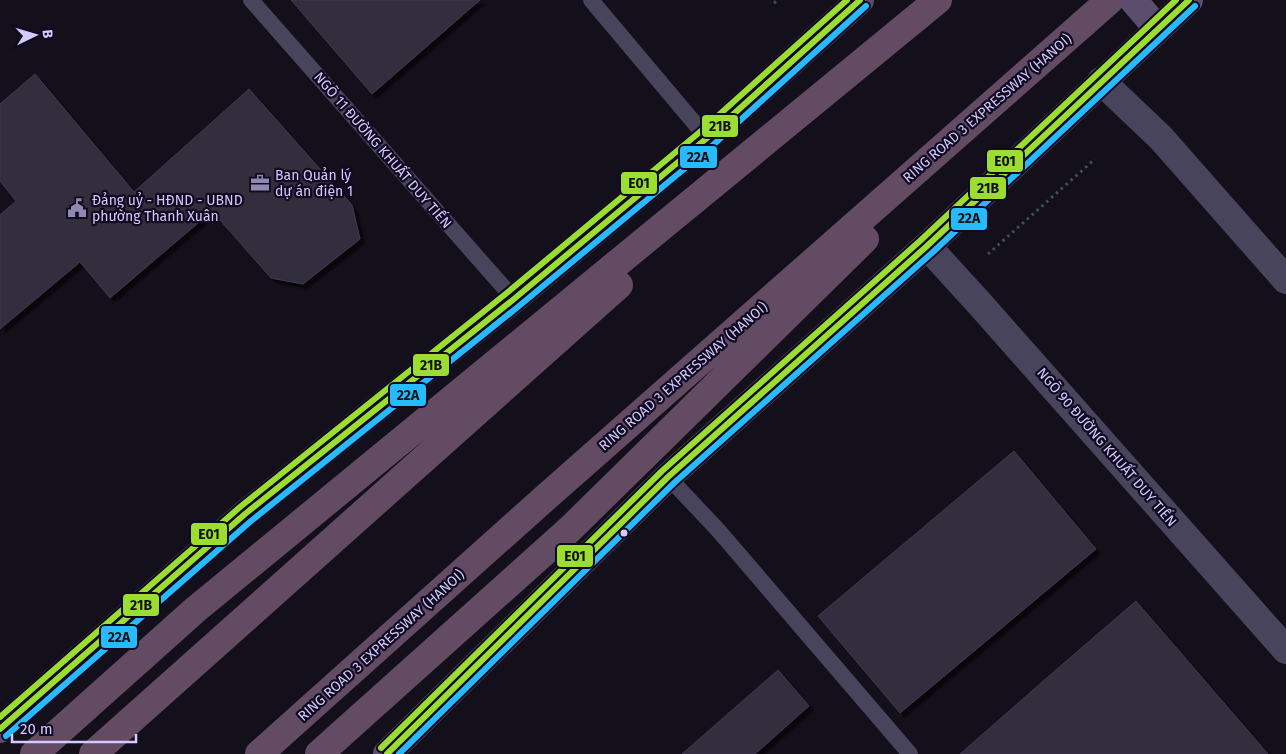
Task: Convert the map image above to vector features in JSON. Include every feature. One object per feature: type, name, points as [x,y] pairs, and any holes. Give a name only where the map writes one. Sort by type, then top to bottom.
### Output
[{"type":"highway","points":[[34,754],[195,610],[938,0]]},
{"type":"highway","points":[[93,754],[464,421],[943,0]]},
{"type":"highway","name":"RING ROAD 3 EXPRESSWAY (HANOI)","points":[[259,754],[545,498],[1110,0]]},
{"type":"highway","points":[[319,754],[570,529],[1084,23]]},
{"type":"main road","points":[[0,729],[245,514],[514,299],[707,138],[860,0]]},
{"type":"main road","points":[[1133,0],[1157,28]]},
{"type":"main road","points":[[387,754],[668,477],[926,246],[1189,0]]},
{"type":"street","points":[[1101,81],[1161,138],[1286,280]]},
{"type":"street","name":"NGÕ 90 ĐƯỜNG KHUẤT DUY TIẾN","points":[[926,246],[980,303],[1286,650]]},
{"type":"lane","name":"NGÕ 11 ĐƯỜNG KHUẤT DUY TIẾN","points":[[251,0],[514,299]]},
{"type":"lane","points":[[591,0],[707,138]]},
{"type":"lane","points":[[668,477],[725,538],[910,754]]},
{"type":"path","points":[[774,3],[778,0]]},
{"type":"path","points":[[988,254],[1095,159]]},
{"type":"building","points":[[291,0],[480,0],[372,94]]},
{"type":"building","points":[[35,74],[134,192],[249,89],[352,205],[360,239],[303,284],[271,278],[212,211],[110,298],[80,262],[0,329],[0,215],[16,201],[0,181],[0,104]]},
{"type":"building","points":[[1014,451],[1096,549],[900,713],[818,616]]},
{"type":"building","points":[[1136,601],[1268,754],[960,754],[1049,676]]},
{"type":"building","points":[[778,670],[809,706],[755,754],[682,754]]},
{"type":"transit line","name":"E01","points":[[0,717],[240,507],[508,292],[701,131],[847,0]]},
{"type":"transit line","name":"21B","points":[[0,729],[245,514],[514,299],[707,138],[860,0]]},
{"type":"transit line","name":"E01","points":[[381,748],[662,471],[921,240],[1176,0]]},
{"type":"transit line","name":"21B","points":[[387,754],[668,477],[927,246],[1189,0]]},
{"type":"transit line","name":"22A","points":[[6,736],[251,521],[519,306],[713,145],[866,6]]},
{"type":"transit line","name":"22A","points":[[399,754],[674,483],[933,252],[1195,6]]},
{"type":"place","name":"Ban Quản lý dự án điện 1","points":[[260,183]]},
{"type":"place","name":"Đảng uỷ - HĐND - UBND phường Thanh Xuân","points":[[77,208]]}]
